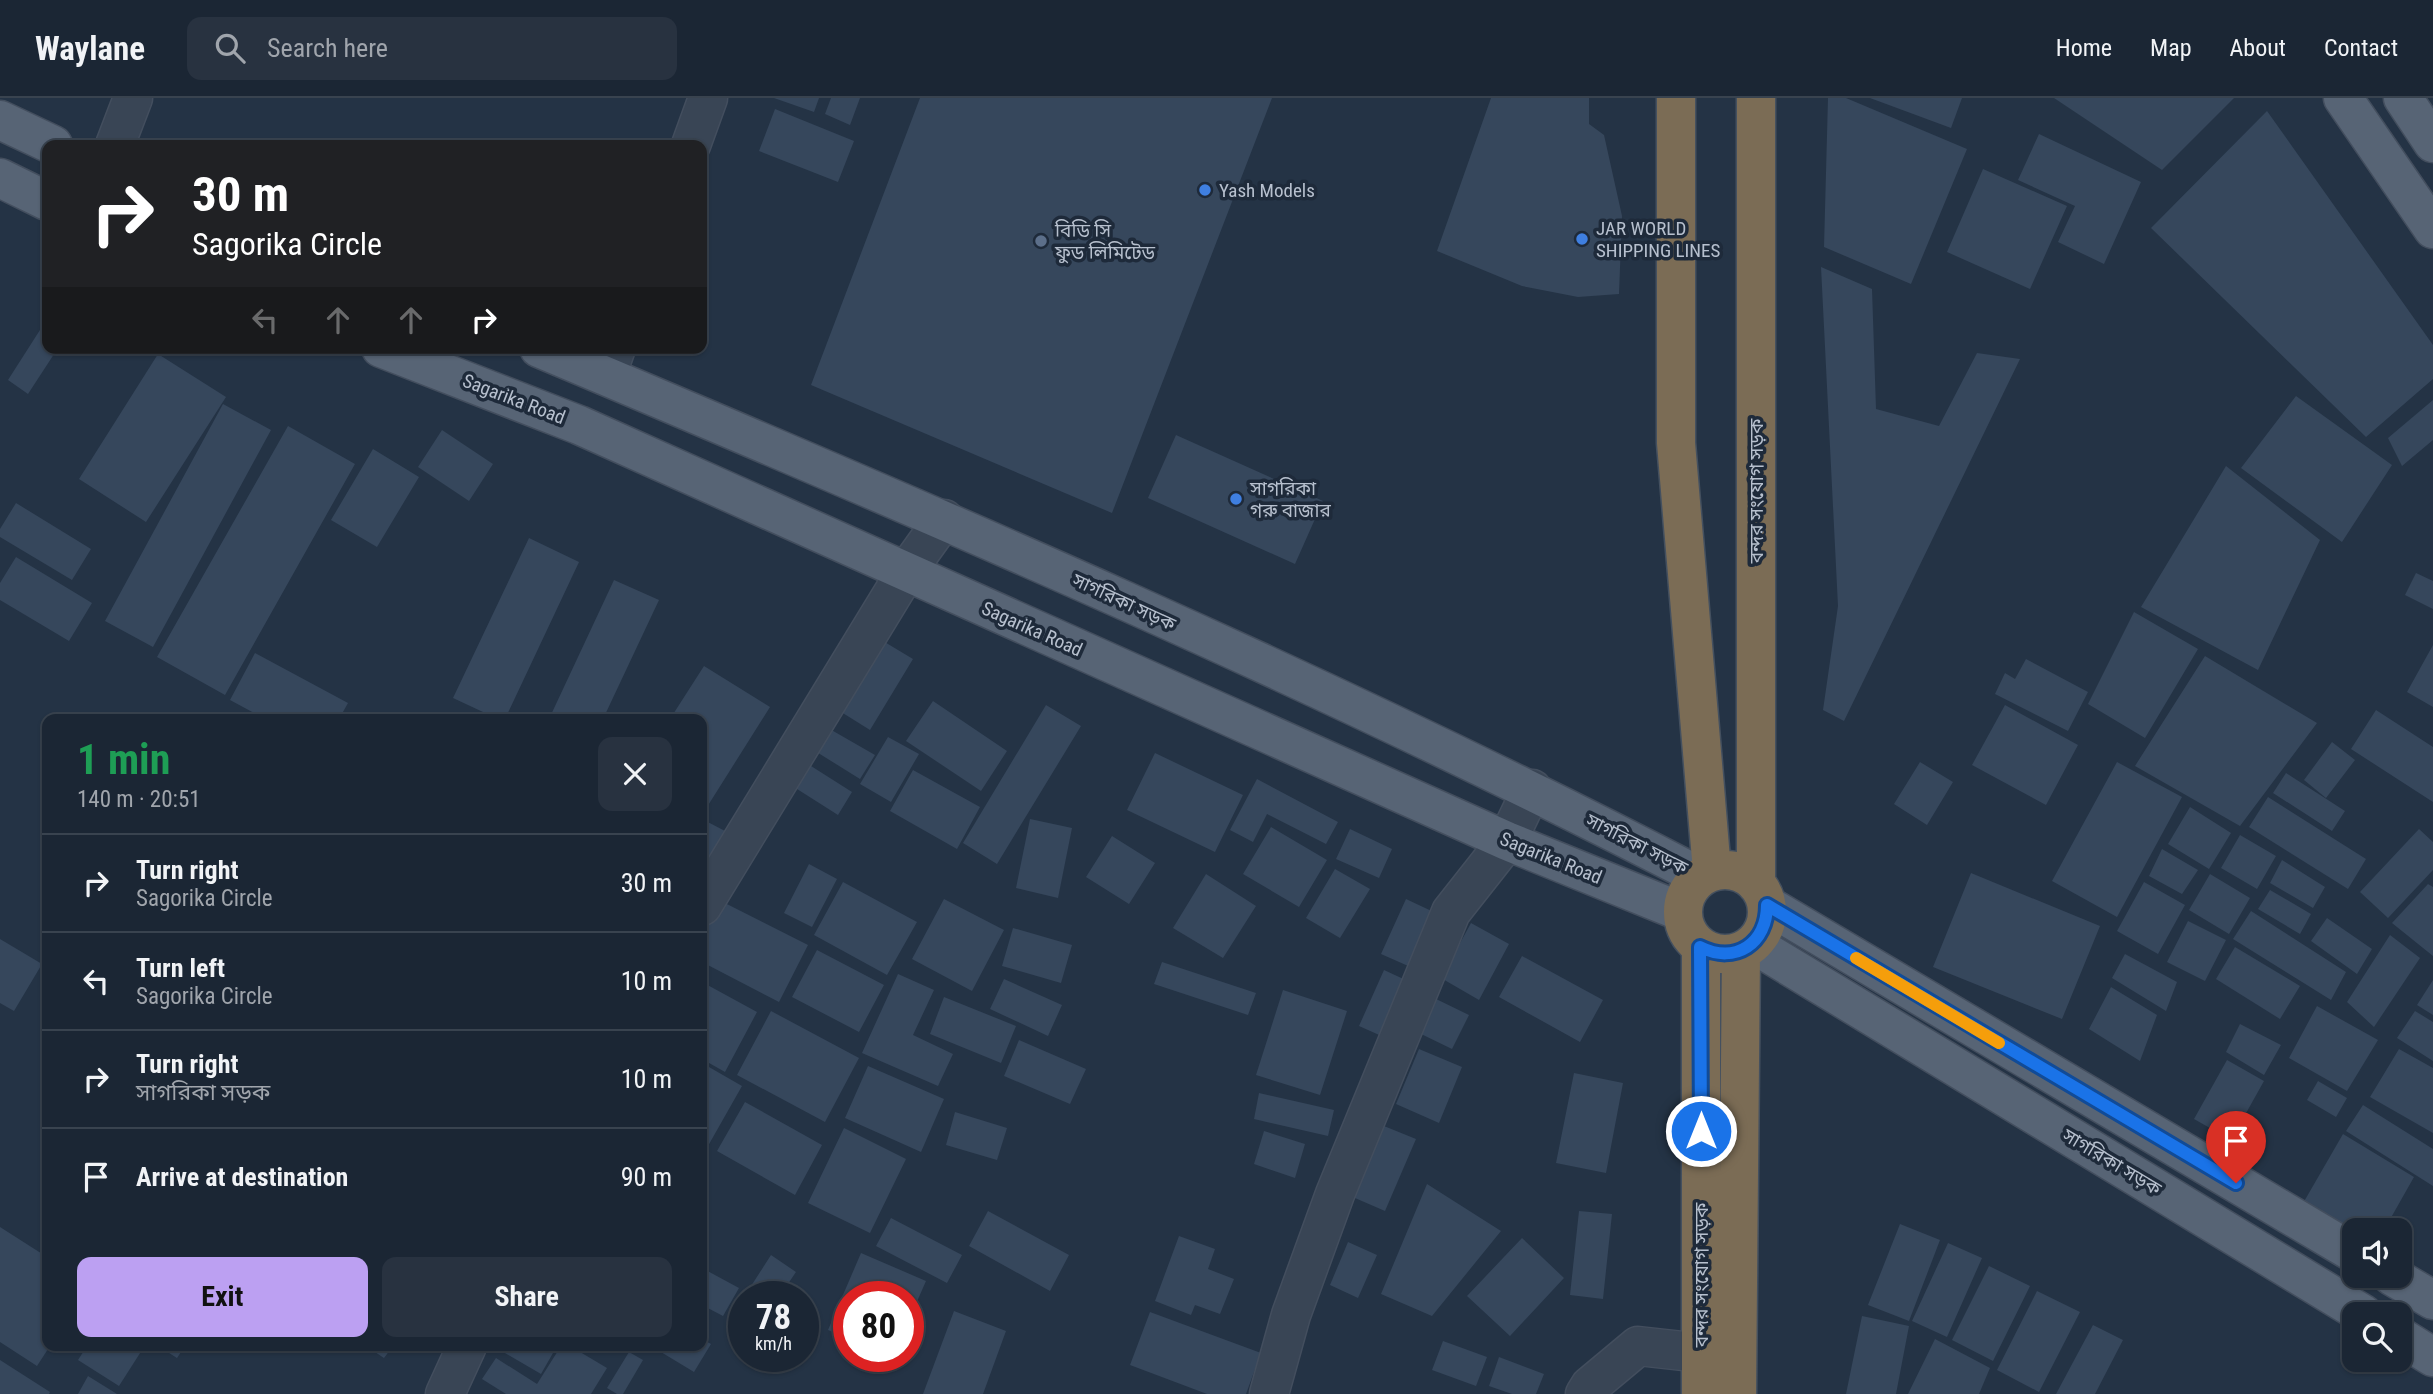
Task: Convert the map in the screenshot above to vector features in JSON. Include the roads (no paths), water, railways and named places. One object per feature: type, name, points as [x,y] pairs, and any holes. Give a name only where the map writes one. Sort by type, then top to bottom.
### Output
[{"type":"highway","points":[[1676,98],[1676,443],[1706,874]]},
{"type":"highway","name":"বন্দর সংযোগ সড়ক","points":[[1756,98],[1761,895]]},
{"type":"highway","points":[[1726,869],[1741,872],[1761,895],[1767,920],[1747,948],[1713,953],[1700,947],[1684,925],[1684,898],[1706,874],[1726,869]]},
{"type":"highway","name":"বন্দর সংযোগ সড়ক","points":[[1700,947],[1701,1394]]},
{"type":"highway","name":"বন্দর সংযোগ সড়ক","points":[[1737,1394],[1747,948]]},
{"type":"main road","points":[[2343,98],[2433,229]]},
{"type":"main road","points":[[2403,98],[2433,143]]},
{"type":"main road","points":[[0,120],[42,140]]},
{"type":"main road","points":[[0,178],[42,199]]},
{"type":"main road","name":"Sagarika Road","points":[[396,354],[579,425],[1507,841],[1682,912]]},
{"type":"main road","name":"সাগরিকা সড়ক","points":[[570,354],[611,362],[944,520],[1532,789],[1706,874]]},
{"type":"main road","points":[[1761,895],[2342,1246]]},
{"type":"main road","name":"সাগরিকা সড়ক","points":[[1747,948],[2343,1302]]},
{"type":"main road","points":[[2412,1288],[2433,1300]]},
{"type":"main road","points":[[2412,1344],[2433,1357]]},
{"type":"street","points":[[117,140],[133,98]]},
{"type":"street","points":[[693,140],[708,98]]},
{"type":"street","points":[[707,898],[906,572],[944,520]]},
{"type":"street","points":[[1269,1394],[1291,1315],[1335,1194],[1451,912],[1507,841],[1532,789]]},
{"type":"street","points":[[1586,1394],[1590,1387],[1638,1346],[1702,1353]]},
{"type":"street","points":[[445,1394],[465,1351]]},
{"type":"place","name":"Yash Models","points":[[1205,190]]},
{"type":"place","name":"JAR WORLD SHIPPING LINES","points":[[1582,239]]},
{"type":"place","name":"বিডি সি ফুড লিমিটেড","points":[[1041,241]]},
{"type":"place","name":"সাগরিকা গরু বাজার","points":[[1236,499]]}]
